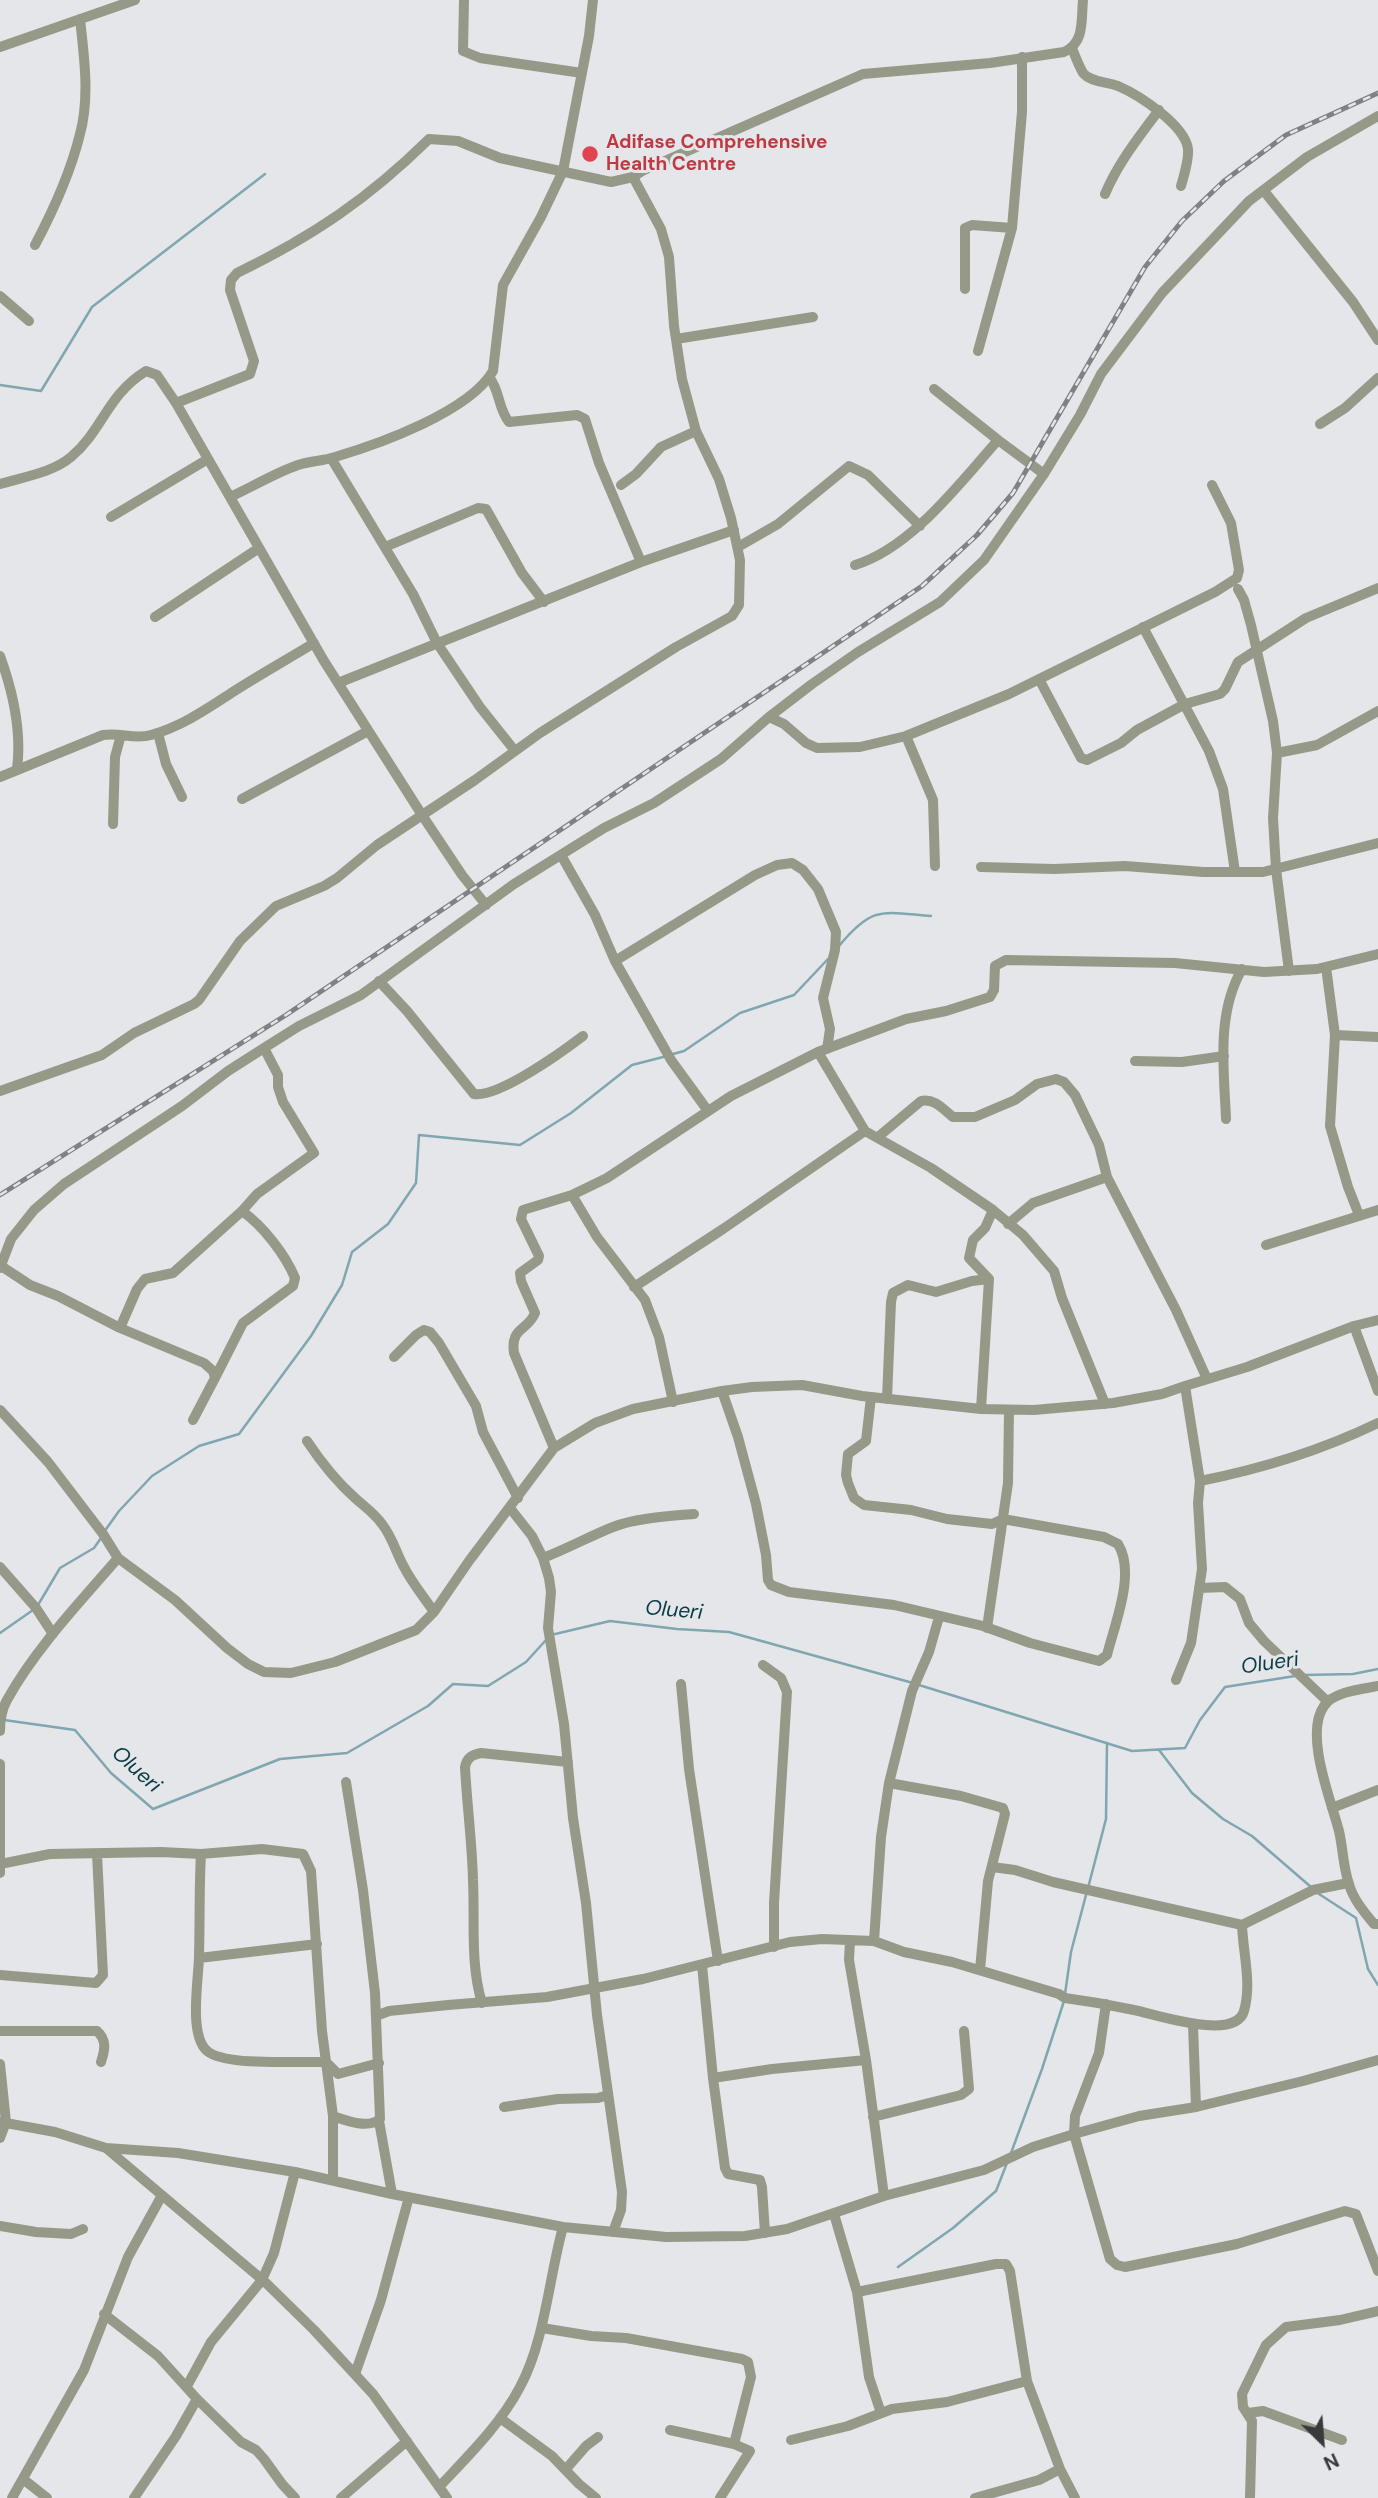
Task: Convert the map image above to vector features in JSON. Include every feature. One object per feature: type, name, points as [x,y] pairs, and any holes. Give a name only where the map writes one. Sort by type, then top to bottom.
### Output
[{"type":"street","points":[[0,47],[80,19],[104,5],[135,0]]},
{"type":"street","points":[[464,0],[463,51],[480,58],[582,73]]},
{"type":"street","points":[[230,497],[298,465],[379,443],[440,415],[461,402],[489,377],[493,371],[503,285],[563,171],[593,0]]},
{"type":"street","points":[[176,403],[250,374],[254,361],[230,290],[231,280],[237,273],[317,231],[348,210],[429,139],[458,141],[499,159],[611,182],[633,177],[863,74],[990,63],[1063,52],[1072,48],[1080,36],[1083,0]]},
{"type":"street","points":[[35,245],[52,213],[81,132],[85,70],[80,19]]},
{"type":"street","points":[[1072,48],[1083,73],[1147,100],[1175,128],[1188,147],[1181,186]]},
{"type":"street","points":[[978,351],[1012,228],[1022,111],[1022,57]]},
{"type":"street","points":[[1105,194],[1126,152],[1159,110]]},
{"type":"street","points":[[215,1378],[213,1371],[204,1363],[120,1328],[58,1296],[30,1285],[1,1267],[11,1239],[34,1210],[76,1176],[182,1106],[228,1071],[299,1026],[361,995],[561,855],[604,828],[654,803],[721,759],[769,717],[858,652],[940,602],[984,560],[1044,474],[1101,374],[1162,293],[1249,201],[1307,158],[1378,116]]},
{"type":"street","points":[[0,1091],[103,1055],[134,1033],[194,1004],[240,941],[276,906],[324,886],[377,845],[515,751],[676,648],[732,616],[739,605],[738,547],[719,479],[696,432],[682,379],[669,257],[661,229],[633,177]]},
{"type":"street","points":[[1264,191],[1353,302],[1378,340]]},
{"type":"street","points":[[965,289],[965,228],[972,225],[1012,228]]},
{"type":"street","points":[[0,296],[29,321]]},
{"type":"street","points":[[676,339],[814,317]]},
{"type":"street","points":[[0,484],[45,471],[70,458],[89,439],[118,394],[130,381],[146,371],[157,375],[176,403],[338,683],[422,815],[462,875],[486,905]]},
{"type":"street","points":[[489,377],[495,384],[502,410],[509,422],[577,415],[584,419],[599,463],[641,562]]},
{"type":"street","points":[[1320,424],[1345,408],[1378,378]]},
{"type":"street","points":[[934,389],[1044,474]]},
{"type":"street","points":[[621,485],[636,474],[661,447],[696,432]]},
{"type":"street","points":[[855,565],[882,555],[920,526],[998,440]]},
{"type":"street","points":[[331,458],[413,594],[437,643],[480,707],[515,751]]},
{"type":"street","points":[[111,517],[208,459]]},
{"type":"street","points":[[738,547],[778,524],[849,466],[868,475],[920,526]]},
{"type":"street","points":[[769,717],[784,724],[806,743],[817,747],[860,747],[906,736],[1009,694],[1183,608],[1237,578],[1240,570],[1231,523],[1212,485]]},
{"type":"street","points":[[384,547],[478,508],[486,509],[522,573],[544,601]]},
{"type":"street","points":[[338,683],[641,562],[734,530]]},
{"type":"street","points":[[155,617],[259,548]]},
{"type":"street","points":[[1040,678],[1081,758],[1087,760],[1121,743],[1136,730],[1185,704],[1220,694],[1226,689],[1235,664],[1257,648],[1306,618],[1378,588]]},
{"type":"street","points":[[1238,589],[1244,600],[1257,648],[1273,721],[1277,753],[1273,818],[1276,869],[1289,971]]},
{"type":"street","points":[[1143,626],[1209,751],[1223,789],[1235,872]]},
{"type":"street","points":[[0,777],[103,735],[114,733],[134,738],[158,733],[192,719],[314,643]]},
{"type":"street","points":[[0,656],[19,733],[17,769]]},
{"type":"street","points":[[1277,753],[1317,745],[1378,711]]},
{"type":"street","points":[[242,799],[368,731]]},
{"type":"street","points":[[158,733],[166,764],[182,797]]},
{"type":"street","points":[[113,824],[115,757],[121,735]]},
{"type":"street","points":[[906,736],[933,800],[935,866]]},
{"type":"street","points":[[981,867],[1054,869],[1125,866],[1235,872],[1276,869],[1378,844]]},
{"type":"street","points":[[561,855],[664,1049],[708,1111]]},
{"type":"street","points":[[615,961],[755,875],[777,865],[792,863],[803,870],[818,889],[836,932],[835,950],[823,998],[830,1028],[822,1050],[865,1130],[930,1168],[993,1210],[1023,1235],[1054,1271],[1062,1298],[1105,1404]]},
{"type":"street","points":[[554,1448],[514,1353],[513,1344],[520,1328],[533,1319],[535,1313],[520,1273],[538,1260],[539,1256],[521,1219],[521,1214],[529,1207],[572,1195],[607,1178],[731,1096],[822,1050],[906,1019],[990,997],[994,990],[995,966],[1006,960],[1175,963],[1264,972],[1326,967],[1378,954]]},
{"type":"street","points":[[1326,967],[1335,1035],[1330,1126],[1359,1215]]},
{"type":"street","points":[[1226,1119],[1224,1037],[1229,999],[1242,969]]},
{"type":"street","points":[[379,981],[407,1011],[474,1094],[483,1096],[507,1085],[583,1036]]},
{"type":"street","points":[[1335,1035],[1378,1037]]},
{"type":"street","points":[[120,1328],[137,1289],[145,1279],[173,1273],[257,1194],[314,1153],[282,1102],[278,1075],[264,1048]]},
{"type":"street","points":[[1135,1061],[1182,1062],[1224,1056]]},
{"type":"street","points":[[878,1138],[921,1101],[928,1099],[953,1117],[975,1117],[1015,1100],[1037,1084],[1056,1079],[1064,1082],[1075,1096],[1099,1145],[1107,1177],[1176,1310],[1207,1379]]},
{"type":"street","points":[[634,1287],[865,1130]]},
{"type":"street","points":[[1008,1224],[1033,1203],[1107,1177]]},
{"type":"street","points":[[572,1195],[597,1237],[645,1300],[659,1337],[673,1402]]},
{"type":"street","points":[[192,1420],[232,1349],[243,1323],[293,1286],[295,1278],[291,1267],[265,1233],[242,1210]]},
{"type":"street","points":[[981,1409],[989,1279],[969,1258],[973,1240],[985,1228],[993,1210]]},
{"type":"street","points":[[1266,1245],[1378,1210]]},
{"type":"street","points":[[887,1399],[893,1293],[908,1285],[936,1292],[972,1281],[989,1279]]},
{"type":"street","points":[[0,1410],[62,1480],[118,1558],[175,1600],[226,1648],[248,1664],[264,1672],[291,1673],[335,1662],[416,1630],[433,1612],[554,1448],[595,1423],[633,1409],[722,1391],[802,1385],[871,1397],[981,1409],[1034,1410],[1105,1404],[1185,1387],[1354,1326],[1378,1320]]},
{"type":"street","points":[[1354,1326],[1378,1391]]},
{"type":"street","points":[[394,1357],[415,1335],[424,1330],[430,1332],[476,1406],[483,1432],[518,1498]]},
{"type":"street","points":[[1177,1680],[1191,1643],[1202,1569],[1198,1503],[1200,1481],[1185,1387]]},
{"type":"street","points":[[722,1391],[756,1504],[771,1585],[789,1592],[894,1605],[987,1628],[1030,1643],[1099,1661],[1107,1655],[1126,1579],[1124,1555],[1118,1544],[1104,1538],[1003,1519],[992,1524],[864,1505],[854,1498],[846,1475],[848,1454],[866,1441],[871,1397]]},
{"type":"street","points":[[987,1628],[1008,1483],[1009,1410]]},
{"type":"street","points":[[1200,1481],[1252,1471],[1378,1423]]},
{"type":"street","points":[[307,1441],[330,1472],[357,1500],[372,1511],[384,1526],[396,1545],[402,1564],[433,1612]]},
{"type":"street","points":[[510,1508],[532,1536],[543,1558],[551,1592],[548,1628],[564,1724],[594,1988],[619,2160],[621,2210],[612,2232]]},
{"type":"street","points":[[543,1558],[580,1544],[615,1526],[694,1514]]},
{"type":"street","points":[[0,1731],[0,1720],[6,1701],[53,1634],[118,1558]]},
{"type":"street","points":[[0,1567],[36,1608],[53,1634]]},
{"type":"street","points":[[1199,1588],[1226,1587],[1240,1598],[1249,1623],[1264,1641],[1327,1701]]},
{"type":"street","points":[[874,1941],[881,1837],[889,1783],[914,1686],[929,1652],[939,1616]]},
{"type":"street","points":[[763,1665],[781,1678],[787,1692],[774,1947]]},
{"type":"street","points":[[681,1684],[689,1769],[718,1961]]},
{"type":"street","points":[[1378,1686],[1345,1693],[1327,1701],[1321,1708],[1317,1725],[1319,1755],[1348,1883],[1366,1914],[1374,1924],[1378,1924]]},
{"type":"street","points":[[482,2003],[477,1989],[474,1957],[473,1864],[465,1767],[467,1760],[474,1754],[481,1754],[568,1762]]},
{"type":"street","points":[[0,1764],[0,1873]]},
{"type":"street","points":[[346,1782],[363,1890],[376,2016],[379,2121],[392,2194]]},
{"type":"street","points":[[889,1783],[961,1796],[1003,1808],[984,1909],[980,1970]]},
{"type":"street","points":[[1332,1808],[1378,1790]]},
{"type":"street","points":[[0,1864],[50,1854],[201,1854],[262,1849],[303,1854],[311,1871],[322,2031],[333,2116],[333,2180]]},
{"type":"street","points":[[0,1975],[96,1983],[100,1981],[103,1975],[97,1854]]},
{"type":"street","points":[[201,1854],[199,1958],[194,1995],[200,2039],[206,2051],[222,2059],[326,2062],[338,2074],[379,2063]]},
{"type":"street","points":[[992,1867],[1016,1870],[1053,1882],[1242,1925],[1314,1890],[1348,1883]]},
{"type":"street","points":[[376,2016],[389,2011],[547,1997],[702,1965],[790,1942],[822,1939],[874,1941],[904,1952],[980,1970],[1065,1998],[1107,2004],[1193,2025],[1232,2024],[1244,2013],[1248,1979],[1242,1925]]},
{"type":"street","points":[[850,1941],[849,1960],[866,2060],[884,2196]]},
{"type":"street","points":[[199,1958],[317,1944]]},
{"type":"street","points":[[702,1965],[725,2168],[728,2174],[760,2180],[765,2233]]},
{"type":"street","points":[[1107,2004],[1099,2053],[1075,2116],[1074,2134],[1110,2259],[1125,2267],[1237,2244],[1345,2211],[1356,2214],[1378,2271]]},
{"type":"street","points":[[1193,2025],[1196,2106]]},
{"type":"street","points":[[0,2031],[97,2031],[106,2049],[101,2062]]},
{"type":"street","points":[[873,2117],[967,2092],[964,2031]]},
{"type":"street","points":[[713,2078],[866,2060]]},
{"type":"street","points":[[3,2122],[55,2132],[106,2148],[178,2153],[295,2172],[563,2227],[666,2237],[745,2236],[834,2214],[884,2196],[984,2170],[1033,2147],[1074,2134],[1139,2116],[1196,2106],[1303,2081],[1378,2060]]},
{"type":"street","points":[[0,2064],[3,2122],[0,2138]]},
{"type":"street","points":[[504,2107],[608,2095]]},
{"type":"street","points":[[333,2116],[364,2123],[379,2121]]},
{"type":"street","points":[[106,2148],[262,2280],[314,2330],[373,2394],[447,2498]]},
{"type":"street","points":[[187,2386],[211,2342],[262,2280],[274,2253],[295,2172]]},
{"type":"street","points":[[12,2498],[83,2370],[128,2257],[161,2197]]},
{"type":"street","points":[[355,2374],[381,2300],[410,2197]]},
{"type":"street","points":[[834,2214],[857,2292],[869,2378],[881,2413]]},
{"type":"street","points":[[0,2226],[71,2234],[83,2229]]},
{"type":"street","points":[[439,2487],[500,2418],[521,2385],[542,2328],[563,2227]]},
{"type":"street","points":[[857,2292],[1006,2264],[1010,2271],[1027,2381],[1060,2469],[1075,2498]]},
{"type":"street","points":[[1250,2498],[1252,2421],[1241,2402],[1242,2394],[1266,2346],[1279,2332],[1294,2325],[1306,2326],[1378,2311]]},
{"type":"street","points":[[104,2314],[158,2356],[241,2442],[256,2450],[295,2498]]},
{"type":"street","points":[[542,2328],[591,2336],[626,2338],[748,2362],[751,2377],[734,2444]]},
{"type":"street","points":[[791,2440],[848,2426],[881,2413],[947,2402],[1027,2381]]},
{"type":"street","points":[[134,2498],[176,2436],[197,2399]]},
{"type":"street","points":[[1248,2413],[1263,2411],[1342,2440]]},
{"type":"street","points":[[500,2418],[552,2456],[596,2498]]},
{"type":"street","points":[[670,2430],[734,2444],[749,2450],[750,2453],[720,2498]]},
{"type":"street","points":[[566,2469],[586,2446],[598,2437]]},
{"type":"street","points":[[341,2498],[407,2441]]},
{"type":"street","points":[[975,2498],[1039,2480],[1060,2469]]},
{"type":"street","points":[[23,2479],[47,2498]]},
{"type":"waterway","points":[[0,385],[41,391],[92,307],[265,174]]},
{"type":"waterway","points":[[839,946],[861,923],[879,914],[931,916]]},
{"type":"waterway","points":[[673,1054],[684,1051],[740,1013],[794,995],[828,959]]},
{"type":"waterway","points":[[104,1532],[119,1511],[152,1476],[199,1446],[239,1434],[311,1336],[342,1285],[352,1252],[388,1224],[416,1183],[419,1135],[520,1145],[571,1113],[632,1065],[667,1056]]},
{"type":"waterway","points":[[38,1605],[60,1568],[94,1548],[101,1538]]},
{"type":"waterway","points":[[0,1633],[33,1610]]},
{"type":"waterway","name":"Olueri","points":[[551,1635],[610,1621],[729,1632],[913,1683]]},
{"type":"waterway","name":"Olueri","points":[[4,1720],[75,1730],[111,1773],[153,1809],[280,1759],[347,1753],[428,1706],[453,1684],[488,1686],[526,1662],[546,1640]]},
{"type":"waterway","name":"Olueri","points":[[1305,1675],[1353,1674],[1378,1669]]},
{"type":"waterway","name":"Olueri","points":[[919,1685],[1132,1751],[1185,1748],[1200,1720],[1225,1687],[1295,1676]]},
{"type":"waterway","points":[[1088,1888],[1106,1819],[1107,1743]]},
{"type":"waterway","points":[[1159,1750],[1192,1793],[1223,1819],[1252,1836],[1311,1887]]},
{"type":"waterway","points":[[1319,1894],[1356,1918],[1368,1969],[1378,1985]]},
{"type":"waterway","points":[[1065,1994],[1071,1952],[1086,1895]]},
{"type":"waterway","points":[[1011,2153],[1064,2001]]},
{"type":"waterway","points":[[898,2267],[953,2228],[996,2191],[1007,2163]]},
{"type":"railway","points":[[0,1195],[286,1015],[922,586],[977,535],[1013,493],[1145,267],[1182,221],[1224,181],[1286,135],[1378,93]]},
{"type":"place","name":"Adifase Comprehensive Health Centre","points":[[590,154]]}]
